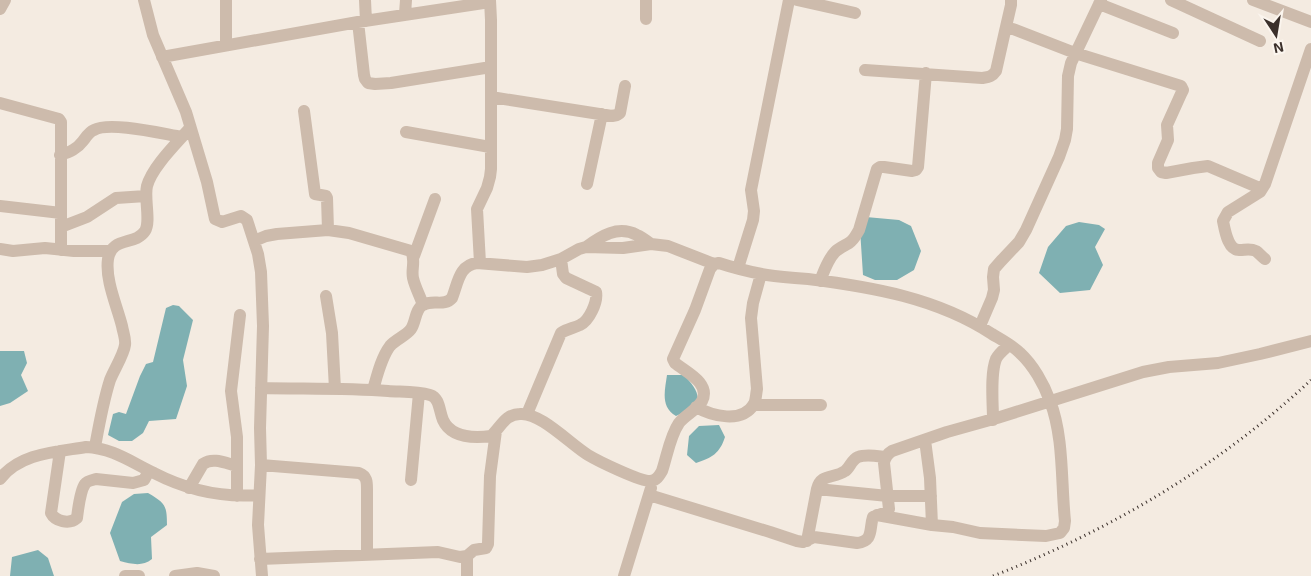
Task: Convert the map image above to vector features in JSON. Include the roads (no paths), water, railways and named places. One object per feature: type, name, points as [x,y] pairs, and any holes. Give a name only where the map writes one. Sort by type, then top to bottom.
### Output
[{"type":"street","points":[[0,9],[5,0]]},
{"type":"street","points":[[144,0],[153,36],[186,112],[186,133],[207,182],[215,219],[222,222],[241,216],[247,220],[260,239],[258,254],[261,272],[262,326],[261,465],[248,496]]},
{"type":"street","points":[[226,0],[226,45]]},
{"type":"street","points":[[365,0],[362,21],[364,74],[368,83],[391,83],[491,67]]},
{"type":"street","points":[[405,14],[406,0]]},
{"type":"street","points":[[646,0],[646,19]]},
{"type":"street","points":[[738,268],[753,220],[754,211],[751,190],[789,0]]},
{"type":"street","points":[[797,0],[856,13]]},
{"type":"street","points":[[865,70],[982,78],[994,75],[1012,5],[1011,0]]},
{"type":"street","points":[[1171,0],[1260,41]]},
{"type":"street","points":[[1254,0],[1311,22]]},
{"type":"street","points":[[162,57],[362,21],[490,1],[490,177],[477,209],[480,263]]},
{"type":"street","points":[[980,326],[994,290],[994,269],[1019,242],[1060,157],[1067,129],[1068,76],[1075,53],[1100,2],[1173,33]]},
{"type":"street","points":[[1004,31],[1013,29],[1075,53],[1181,86],[1183,90],[1167,125],[1168,140],[1158,163],[1158,168],[1161,172],[1166,173],[1208,166],[1262,189]]},
{"type":"street","points":[[1265,259],[1256,251],[1233,249],[1223,222],[1228,212],[1254,197],[1265,184],[1311,49]]},
{"type":"street","points":[[820,281],[833,254],[855,238],[859,230],[876,169],[884,166],[912,171],[918,167],[926,73]]},
{"type":"street","points":[[491,97],[612,116],[620,113],[626,86]]},
{"type":"street","points":[[0,103],[59,119],[62,122],[60,155],[61,250]]},
{"type":"street","points":[[304,111],[315,194],[328,198],[328,230]]},
{"type":"street","points":[[587,184],[602,114]]},
{"type":"street","points":[[60,155],[78,148],[90,132],[99,128],[186,133]]},
{"type":"street","points":[[406,132],[490,147]]},
{"type":"street","points":[[94,447],[110,380],[125,345],[108,271],[110,251],[116,245],[140,236],[145,231],[148,224],[147,186],[151,176],[186,133]]},
{"type":"street","points":[[61,227],[87,217],[116,198],[146,196]]},
{"type":"street","points":[[423,305],[412,275],[414,256],[435,199]]},
{"type":"street","points":[[0,206],[61,213]]},
{"type":"street","points":[[260,239],[278,234],[328,230],[349,233],[411,251],[414,256]]},
{"type":"street","points":[[373,390],[384,356],[390,346],[412,328],[419,309],[423,305],[443,303],[452,298],[462,271],[471,264],[527,267],[561,259],[586,247],[624,248],[651,244],[668,246],[714,264],[719,263],[761,274],[854,286],[911,298],[943,308],[980,326],[1009,344],[1028,361],[1050,401],[1061,458],[1066,521],[1060,534],[1046,536],[980,533],[878,515]]},
{"type":"street","points":[[0,249],[13,251],[45,248],[74,251],[110,251]]},
{"type":"street","points":[[527,414],[561,333],[581,325],[597,301],[596,292],[566,278],[562,270],[561,259]]},
{"type":"street","points":[[624,576],[653,481],[662,471],[676,429],[680,422],[702,401],[704,392],[698,380],[675,363],[673,359],[695,310],[710,269],[714,264]]},
{"type":"street","points":[[696,407],[713,415],[736,416],[744,414],[753,405],[757,389],[751,318],[761,274]]},
{"type":"street","points":[[326,296],[332,333],[335,389]]},
{"type":"street","points":[[240,315],[231,391],[237,466],[258,525],[262,576]]},
{"type":"street","points":[[649,495],[797,542],[807,541],[814,537],[857,543],[862,542],[867,540],[870,535],[873,517],[887,512],[889,509],[884,470],[885,457],[892,451],[1144,372],[1169,367],[1231,361],[1311,341]]},
{"type":"street","points":[[993,420],[993,381],[996,358],[1009,344]]},
{"type":"street","points":[[261,388],[373,390],[418,393],[432,396],[437,400],[444,422],[452,431],[462,435],[491,436],[510,415],[527,414],[560,433],[596,460],[635,476],[653,481]]},
{"type":"street","points":[[411,480],[418,393]]},
{"type":"street","points":[[753,405],[821,405]]},
{"type":"street","points":[[260,559],[438,552],[460,557],[466,556],[474,550],[486,548],[488,544],[490,476],[496,431]]},
{"type":"street","points":[[925,440],[930,478],[932,525]]},
{"type":"street","points":[[0,479],[5,471],[16,463],[28,458],[60,451],[94,447],[112,452],[149,471],[189,488],[215,494],[248,496]]},
{"type":"street","points":[[60,451],[51,513],[54,518],[66,522],[74,521],[76,518],[85,483],[96,479],[134,483],[144,480],[149,471]]},
{"type":"street","points":[[807,541],[817,489],[822,479],[843,473],[855,458],[866,455],[885,457]]},
{"type":"street","points":[[189,488],[206,461],[215,460],[237,466]]},
{"type":"street","points":[[261,465],[359,473],[364,475],[367,481],[367,555]]},
{"type":"street","points":[[817,489],[888,496],[931,496]]},
{"type":"street","points":[[466,556],[467,576]]},
{"type":"street","points":[[175,576],[197,573],[214,576]]},
{"type":"street","points":[[125,576],[139,576]]},
{"type":"water","points":[[866,217],[899,220],[911,226],[921,251],[914,270],[897,280],[875,280],[863,275],[860,229]]},
{"type":"water","points":[[1079,222],[1099,225],[1105,229],[1095,247],[1103,265],[1090,290],[1060,293],[1039,273],[1048,247],[1066,226]]},
{"type":"water","points":[[173,305],[179,306],[193,320],[183,360],[187,386],[176,419],[149,421],[143,433],[132,441],[119,441],[108,435],[113,414],[119,412],[126,414],[146,364],[153,362],[166,308]]},
{"type":"water","points":[[0,351],[24,351],[27,363],[21,375],[28,391],[10,403],[0,406]]},
{"type":"water","points":[[667,375],[684,375],[697,393],[697,406],[676,416],[671,412],[665,398]]},
{"type":"water","points":[[719,425],[725,437],[721,447],[711,457],[696,463],[687,455],[689,436],[699,426]]},
{"type":"water","points":[[148,493],[164,505],[167,525],[151,537],[152,559],[141,564],[120,561],[110,533],[122,502],[134,494]]},
{"type":"water","points":[[38,550],[48,558],[54,576],[10,576],[12,557]]},
{"type":"railway","points":[[993,576],[1080,538],[1162,493],[1201,468],[1239,440],[1311,380]]}]
